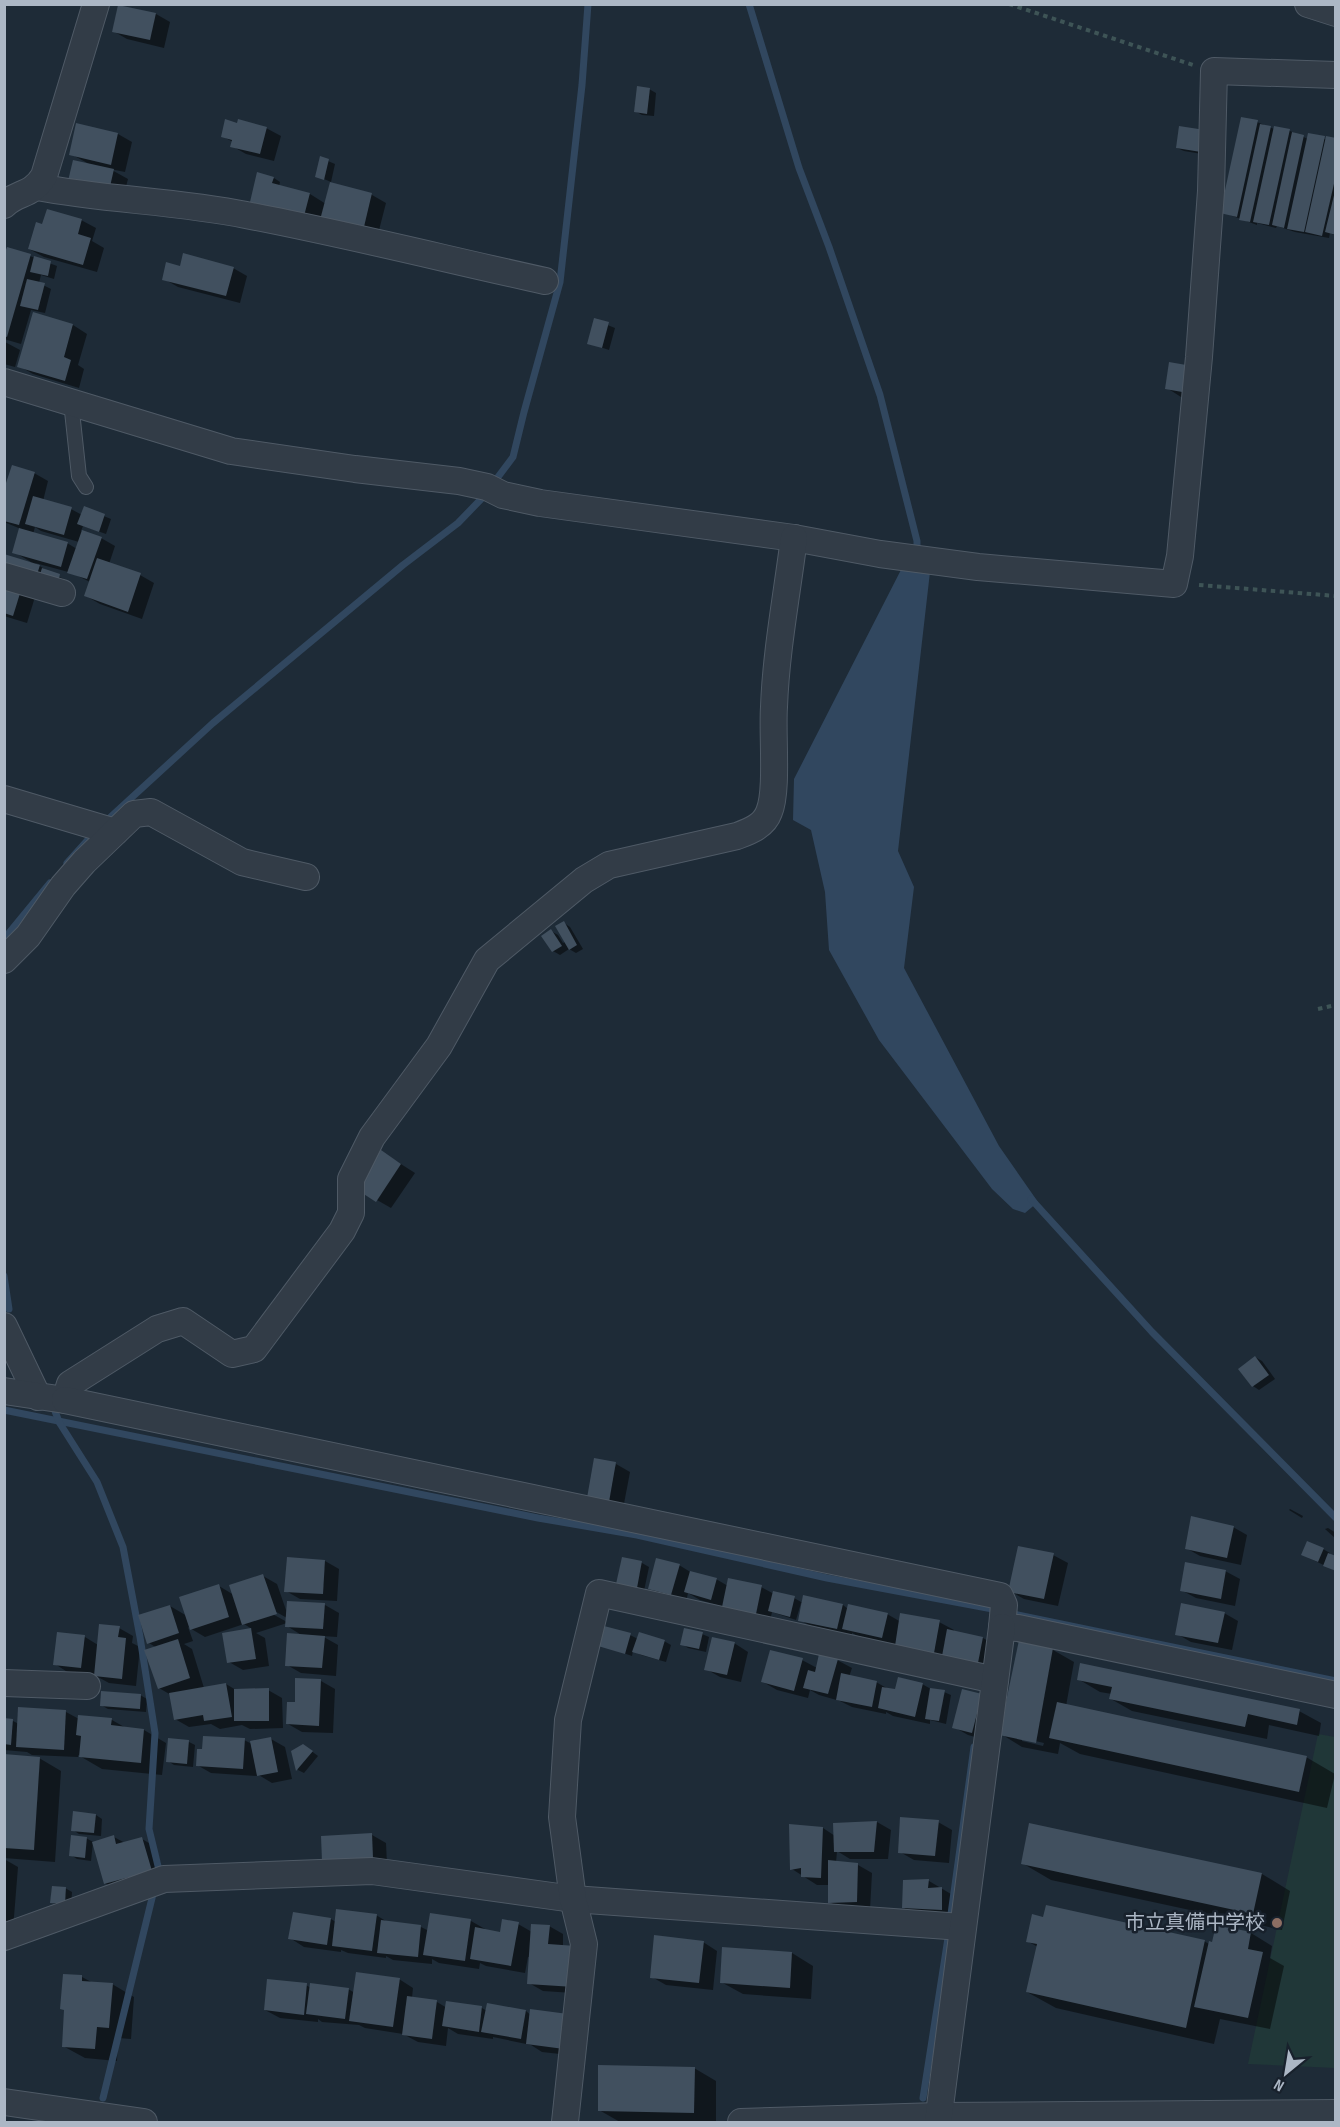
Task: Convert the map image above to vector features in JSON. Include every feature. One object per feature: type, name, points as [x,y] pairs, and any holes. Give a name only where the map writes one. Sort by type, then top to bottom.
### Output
[{"type":"street","points":[[4,205],[37,187],[44,176],[96,4]]},
{"type":"street","points":[[1308,4],[1335,13]]},
{"type":"street","points":[[4,382],[231,451],[459,481],[487,487],[503,495],[540,503],[794,538],[899,556],[978,567],[1174,584],[1180,556],[1199,357],[1210,190],[1214,71],[1335,75]]},
{"type":"street","points":[[37,187],[80,195],[133,199],[244,214],[545,281]]},
{"type":"street","points":[[65,1400],[70,1384],[157,1329],[183,1321],[232,1354],[254,1349],[342,1231],[351,1213],[351,1179],[372,1137],[439,1046],[488,960],[584,880],[609,865],[737,836],[755,829],[768,816],[772,805],[774,706],[794,538]]},
{"type":"street","points":[[4,576],[62,593]]},
{"type":"street","points":[[4,799],[115,832]]},
{"type":"street","points":[[4,960],[28,936],[63,886],[84,862],[134,814],[151,812],[242,862],[306,878]]},
{"type":"street","points":[[4,1326],[38,1397]]},
{"type":"street","points":[[4,1391],[65,1400],[1000,1596],[1002,1618],[987,1679],[962,1927],[938,2119]]},
{"type":"street","points":[[565,2122],[584,1944],[573,1899],[562,1816],[568,1720],[599,1593],[987,1679]]},
{"type":"street","points":[[1002,1618],[1018,1628],[1335,1695]]},
{"type":"street","points":[[4,1683],[87,1686]]},
{"type":"street","points":[[4,1937],[157,1882],[372,1870],[573,1899],[962,1927]]},
{"type":"street","points":[[4,2102],[144,2122]]},
{"type":"street","points":[[741,2122],[1335,2113]]},
{"type":"lane","points":[[71,402],[79,476],[86,487]]},
{"type":"path","points":[[1009,4],[1214,71]]},
{"type":"path","points":[[1174,584],[1335,596]]},
{"type":"path","points":[[1318,1009],[1335,1005]]},
{"type":"green space","points":[[1318,1734],[1335,1737],[1335,2068],[1248,2064]]},
{"type":"water","points":[[905,562],[930,572],[898,851],[914,887],[904,968],[999,1146],[1038,1202],[1025,1213],[1013,1209],[992,1189],[879,1040],[829,950],[825,892],[811,830],[793,820],[794,779]]},
{"type":"building","points":[[118,5],[156,13],[150,40],[112,32]]},
{"type":"building","points":[[637,86],[650,88],[647,114],[634,112]]},
{"type":"building","points":[[1241,117],[1258,120],[1237,217],[1220,213]]},
{"type":"building","points":[[225,119],[237,123],[238,119],[267,127],[260,154],[230,147],[232,140],[221,137]]},
{"type":"building","points":[[76,123],[118,133],[111,165],[69,155]]},
{"type":"building","points":[[1260,124],[1271,126],[1250,222],[1239,220]]},
{"type":"building","points":[[1179,126],[1205,130],[1201,152],[1176,148]]},
{"type":"building","points":[[1274,126],[1290,129],[1269,225],[1253,222]]},
{"type":"building","points":[[1292,132],[1304,135],[1284,228],[1272,225]]},
{"type":"building","points":[[1308,133],[1325,136],[1304,232],[1287,229]]},
{"type":"building","points":[[1326,136],[1336,138],[1336,175],[1322,236],[1305,232]]},
{"type":"building","points":[[320,156],[329,159],[324,180],[315,177]]},
{"type":"building","points":[[73,160],[114,169],[109,191],[68,181]]},
{"type":"building","points":[[257,172],[274,177],[272,183],[310,193],[304,216],[250,202]]},
{"type":"building","points":[[330,182],[372,193],[363,231],[320,220]]},
{"type":"building","points":[[1336,187],[1336,235],[1325,232]]},
{"type":"building","points":[[47,209],[82,219],[78,234],[91,238],[83,265],[28,249],[36,222],[42,224]]},
{"type":"building","points":[[7,247],[31,254],[7,337],[4,336],[4,255]]},
{"type":"building","points":[[183,253],[234,267],[226,296],[162,280],[166,262],[180,266]]},
{"type":"building","points":[[34,256],[51,261],[48,276],[30,272]]},
{"type":"building","points":[[27,279],[45,283],[38,310],[20,306]]},
{"type":"building","points":[[33,312],[73,324],[64,357],[71,360],[65,381],[17,367]]},
{"type":"building","points":[[594,318],[609,322],[602,348],[587,344]]},
{"type":"building","points":[[1169,362],[1192,366],[1188,393],[1165,389]]},
{"type":"building","points":[[12,465],[35,472],[19,525],[4,521],[4,489]]},
{"type":"building","points":[[33,496],[72,507],[64,535],[25,524]]},
{"type":"building","points":[[84,506],[105,514],[99,532],[77,524]]},
{"type":"building","points":[[19,528],[68,542],[61,567],[12,553]]},
{"type":"building","points":[[82,530],[102,537],[87,579],[67,573]]},
{"type":"building","points":[[4,554],[40,565],[35,581],[4,570]]},
{"type":"building","points":[[97,558],[141,573],[128,612],[84,596]]},
{"type":"building","points":[[42,568],[60,574],[57,587],[38,581]]},
{"type":"building","points":[[4,582],[22,587],[13,616],[4,613]]},
{"type":"building","points":[[564,921],[577,945],[569,950],[555,926]]},
{"type":"building","points":[[551,929],[562,946],[552,952],[541,936]]},
{"type":"building","points":[[381,1150],[401,1164],[376,1202],[356,1189]]},
{"type":"building","points":[[1255,1356],[1269,1375],[1252,1387],[1238,1369]]},
{"type":"building","points":[[594,1458],[616,1462],[609,1502],[587,1498]]},
{"type":"building","points":[[1191,1516],[1234,1526],[1227,1558],[1185,1549]]},
{"type":"building","points":[[1307,1541],[1324,1548],[1318,1562],[1301,1555]]},
{"type":"building","points":[[1018,1546],[1054,1553],[1044,1599],[1008,1592]]},
{"type":"building","points":[[1328,1553],[1336,1556],[1336,1571],[1323,1566]]},
{"type":"building","points":[[287,1557],[325,1560],[323,1594],[284,1592]]},
{"type":"building","points":[[622,1557],[642,1561],[637,1588],[616,1584]]},
{"type":"building","points":[[656,1558],[680,1564],[671,1595],[648,1589]]},
{"type":"building","points":[[1185,1562],[1226,1570],[1221,1599],[1180,1591]]},
{"type":"building","points":[[690,1571],[717,1578],[711,1600],[684,1592]]},
{"type":"building","points":[[263,1574],[277,1614],[242,1625],[229,1585]]},
{"type":"building","points":[[728,1578],[762,1585],[756,1614],[722,1607]]},
{"type":"building","points":[[219,1584],[229,1617],[190,1630],[179,1597]]},
{"type":"building","points":[[773,1591],[795,1596],[790,1617],[768,1611]]},
{"type":"building","points":[[803,1595],[843,1604],[837,1629],[798,1621]]},
{"type":"building","points":[[287,1601],[325,1603],[323,1629],[285,1627]]},
{"type":"building","points":[[1181,1603],[1225,1612],[1218,1643],[1175,1635]]},
{"type":"building","points":[[848,1604],[888,1613],[882,1638],[842,1629]]},
{"type":"building","points":[[170,1605],[179,1633],[147,1644],[138,1615]]},
{"type":"building","points":[[900,1613],[940,1620],[934,1653],[895,1646]]},
{"type":"building","points":[[99,1624],[120,1626],[118,1637],[126,1638],[122,1679],[94,1676]]},
{"type":"building","points":[[604,1626],[631,1633],[625,1654],[598,1646]]},
{"type":"building","points":[[251,1628],[256,1659],[227,1663],[222,1633]]},
{"type":"building","points":[[684,1628],[703,1632],[699,1649],[680,1645]]},
{"type":"building","points":[[947,1629],[983,1637],[978,1663],[942,1656]]},
{"type":"building","points":[[57,1632],[85,1635],[81,1668],[53,1665]]},
{"type":"building","points":[[639,1632],[665,1640],[659,1660],[632,1652]]},
{"type":"building","points":[[287,1633],[325,1636],[322,1668],[285,1666]]},
{"type":"building","points":[[712,1637],[735,1642],[727,1675],[704,1670]]},
{"type":"building","points":[[178,1639],[190,1678],[158,1689],[144,1650]]},
{"type":"building","points":[[1019,1640],[1053,1648],[1036,1743],[999,1735]]},
{"type":"building","points":[[770,1650],[803,1658],[794,1691],[761,1682]]},
{"type":"building","points":[[819,1654],[838,1659],[828,1694],[803,1688],[808,1670],[815,1672]]},
{"type":"building","points":[[1080,1663],[1300,1709],[1297,1725],[1248,1714],[1245,1727],[1109,1699],[1112,1687],[1077,1680]]},
{"type":"building","points":[[841,1673],[877,1681],[872,1707],[836,1700]]},
{"type":"building","points":[[898,1677],[923,1683],[915,1717],[878,1708],[882,1687],[895,1689]]},
{"type":"building","points":[[295,1678],[321,1679],[319,1726],[286,1724],[287,1702],[295,1702]]},
{"type":"building","points":[[226,1683],[232,1717],[204,1721],[203,1715],[174,1720],[169,1693]]},
{"type":"building","points":[[269,1688],[269,1721],[234,1721],[234,1689]]},
{"type":"building","points":[[930,1688],[945,1690],[939,1721],[925,1719]]},
{"type":"building","points":[[962,1689],[982,1694],[972,1733],[952,1728]]},
{"type":"building","points":[[101,1691],[141,1694],[140,1709],[100,1706]]},
{"type":"building","points":[[1057,1702],[1307,1756],[1299,1792],[1049,1738]]},
{"type":"building","points":[[18,1707],[66,1710],[64,1750],[16,1747]]},
{"type":"building","points":[[78,1715],[112,1718],[111,1725],[144,1729],[141,1763],[79,1757],[81,1736],[76,1735]]},
{"type":"building","points":[[4,1718],[13,1719],[11,1745],[4,1744]]},
{"type":"building","points":[[203,1736],[245,1738],[243,1769],[196,1766],[197,1749],[202,1749]]},
{"type":"building","points":[[271,1737],[278,1772],[257,1776],[250,1741]]},
{"type":"building","points":[[168,1738],[189,1740],[187,1764],[166,1762]]},
{"type":"building","points":[[303,1744],[313,1751],[296,1771],[291,1751]]},
{"type":"building","points":[[4,1754],[40,1757],[34,1850],[4,1848]]},
{"type":"building","points":[[73,1811],[96,1814],[94,1833],[71,1831]]},
{"type":"building","points":[[900,1817],[939,1820],[935,1856],[898,1853]]},
{"type":"building","points":[[877,1821],[874,1852],[834,1852],[833,1823]]},
{"type":"building","points":[[1029,1823],[1262,1873],[1253,1914],[1021,1864]]},
{"type":"building","points":[[789,1824],[823,1827],[821,1878],[801,1877],[801,1868],[790,1870]]},
{"type":"building","points":[[372,1833],[373,1858],[322,1861],[321,1836]]},
{"type":"building","points":[[71,1835],[87,1837],[85,1858],[69,1856]]},
{"type":"building","points":[[114,1835],[116,1844],[142,1837],[152,1871],[104,1884],[92,1842]]},
{"type":"building","points":[[828,1860],[858,1863],[857,1902],[828,1903]]},
{"type":"building","points":[[929,1879],[928,1888],[942,1887],[942,1910],[902,1908],[903,1880]]},
{"type":"building","points":[[52,1886],[66,1887],[65,1904],[50,1903]]},
{"type":"building","points":[[1046,1905],[1205,1940],[1186,2028],[1026,1992],[1037,1944],[1026,1942],[1032,1914],[1043,1917]]},
{"type":"building","points":[[336,1909],[377,1914],[372,1951],[332,1946]]},
{"type":"building","points":[[293,1912],[331,1918],[327,1945],[288,1939]]},
{"type":"building","points":[[430,1913],[471,1919],[465,1961],[423,1955]]},
{"type":"building","points":[[502,1919],[519,1922],[511,1966],[470,1959],[475,1927],[500,1932]]},
{"type":"building","points":[[381,1920],[421,1925],[418,1957],[377,1953]]},
{"type":"building","points":[[531,1924],[550,1925],[548,1944],[576,1946],[574,1987],[527,1984]]},
{"type":"building","points":[[1216,1925],[1251,1932],[1248,1949],[1263,1952],[1248,2018],[1194,2007],[1209,1941],[1212,1942]]},
{"type":"building","points":[[654,1935],[704,1941],[699,1983],[650,1978]]},
{"type":"building","points":[[722,1947],[792,1952],[790,1988],[720,1983]]},
{"type":"building","points":[[356,1972],[400,1978],[393,2027],[349,2021]]},
{"type":"building","points":[[63,1974],[82,1975],[82,1981],[113,1983],[109,2028],[97,2027],[95,2049],[62,2047],[64,2010],[60,2009]]},
{"type":"building","points":[[267,1979],[307,1983],[304,2015],[264,2010]]},
{"type":"building","points":[[310,1983],[349,1988],[345,2019],[306,2014]]},
{"type":"building","points":[[407,1996],[437,2000],[432,2039],[402,2035]]},
{"type":"building","points":[[446,2001],[482,2006],[479,2032],[442,2026]]},
{"type":"building","points":[[487,2003],[526,2010],[521,2039],[481,2032]]},
{"type":"building","points":[[530,2009],[568,2014],[564,2049],[526,2044]]},
{"type":"building","points":[[598,2065],[695,2067],[694,2113],[598,2111]]},
{"type":"waterway","points":[[492,485],[513,457],[560,282],[582,85],[588,4]]},
{"type":"waterway","points":[[749,4],[799,168],[880,395],[917,541],[917,555]]},
{"type":"waterway","points":[[104,823],[213,723],[403,565],[458,523],[486,494]]},
{"type":"waterway","points":[[67,863],[94,833]]},
{"type":"waterway","points":[[4,939],[50,883]]},
{"type":"waterway","points":[[1031,1199],[1152,1332],[1336,1518]]},
{"type":"waterway","points":[[4,1276],[9,1309]]},
{"type":"waterway","points":[[4,1410],[538,1518],[637,1535],[827,1578],[998,1610]]},
{"type":"waterway","points":[[55,1411],[59,1422],[97,1482],[123,1547],[155,1733],[149,1829],[159,1870],[157,1877]]},
{"type":"waterway","points":[[1009,1613],[1336,1681]]},
{"type":"waterway","points":[[951,1914],[974,1747]]},
{"type":"waterway","points":[[103,2098],[154,1890]]},
{"type":"waterway","points":[[923,2098],[948,1938]]},
{"type":"place","name":"市立真備中学校","points":[[1277,1923]]}]
